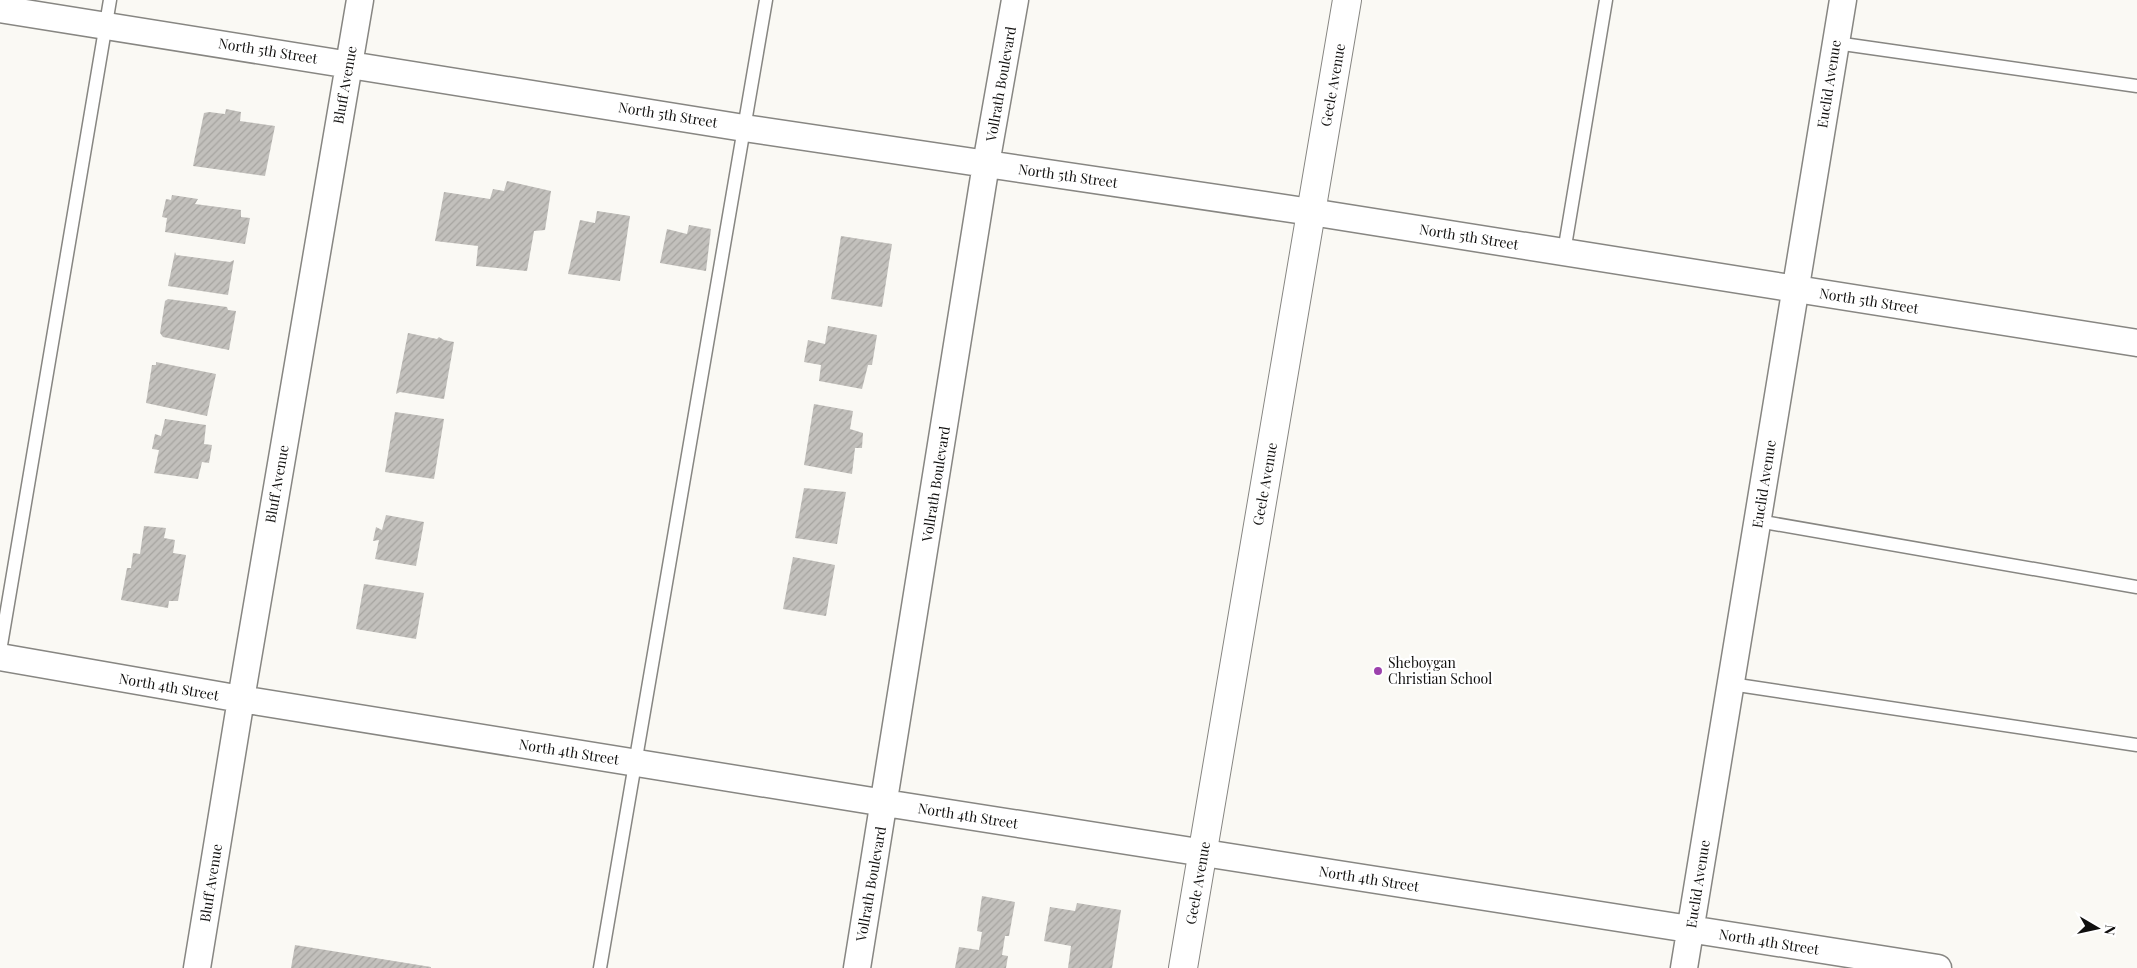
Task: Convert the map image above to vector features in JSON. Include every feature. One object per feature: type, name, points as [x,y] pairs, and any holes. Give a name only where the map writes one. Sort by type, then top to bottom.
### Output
[{"type":"street","name":"Bluff Avenue","points":[[197,968],[360,0]]},
{"type":"street","name":"Vollrath Boulevard","points":[[857,968],[885,803],[986,164],[1015,0]]},
{"type":"street","name":"Geele Avenue","points":[[1183,968],[1347,0]]},
{"type":"street","name":"Euclid Avenue","points":[[1684,968],[1843,0]]},
{"type":"street","name":"North 5th Street","points":[[0,9],[744,128],[1311,212],[2137,343]]},
{"type":"street","name":"North 4th Street","points":[[0,657],[241,700],[1938,968]]},
{"type":"lane","points":[[0,651],[110,0]]},
{"type":"lane","points":[[600,968],[637,762],[766,0]]},
{"type":"lane","points":[[1564,252],[1606,0]]},
{"type":"lane","points":[[1836,43],[2137,86]]},
{"type":"lane","points":[[1758,521],[2137,587]]},
{"type":"lane","points":[[1731,684],[2137,745]]},
{"type":"building","points":[[226,109],[241,112],[240,121],[275,126],[265,176],[193,166],[204,113],[225,114]]},
{"type":"building","points":[[507,181],[551,191],[545,230],[534,231],[527,271],[476,266],[478,246],[435,241],[444,192],[490,199],[493,189],[504,191]]},
{"type":"building","points":[[172,195],[198,199],[195,204],[241,210],[241,217],[250,218],[245,244],[165,232],[167,218],[162,217],[166,199],[171,200]]},
{"type":"building","points":[[597,211],[630,216],[620,281],[568,274],[580,220],[595,223]]},
{"type":"building","points":[[689,225],[711,229],[706,271],[660,263],[667,229],[687,234]]},
{"type":"building","points":[[841,236],[892,244],[882,307],[831,299]]},
{"type":"building","points":[[175,252],[176,255],[230,262],[234,260],[228,295],[168,286]]},
{"type":"building","points":[[168,299],[227,307],[228,310],[236,311],[229,350],[163,337],[160,333],[165,301]]},
{"type":"building","points":[[828,326],[877,335],[872,365],[868,365],[862,389],[819,381],[821,365],[804,362],[808,340],[825,344]]},
{"type":"building","points":[[408,333],[437,339],[439,337],[454,342],[444,399],[400,392],[396,394]]},
{"type":"building","points":[[156,362],[216,374],[207,416],[146,403],[152,365],[156,365]]},
{"type":"building","points":[[814,404],[853,411],[850,429],[863,433],[862,448],[855,448],[852,474],[804,465]]},
{"type":"building","points":[[395,412],[444,419],[434,479],[385,472]]},
{"type":"building","points":[[165,419],[206,425],[204,444],[212,445],[209,463],[202,462],[198,479],[154,473],[159,450],[152,449],[155,434],[161,436]]},
{"type":"building","points":[[804,488],[846,492],[837,544],[795,538]]},
{"type":"building","points":[[386,515],[424,522],[416,566],[375,559],[379,540],[373,541],[376,527],[382,530]]},
{"type":"building","points":[[144,526],[166,528],[164,538],[175,540],[173,553],[186,555],[178,601],[169,601],[168,608],[121,600],[127,568],[131,568],[133,553],[140,554]]},
{"type":"building","points":[[793,557],[835,565],[826,616],[783,609]]},
{"type":"building","points":[[364,584],[424,593],[416,639],[356,629]]},
{"type":"building","points":[[982,896],[1015,902],[1009,936],[1005,936],[1002,955],[1008,956],[1006,968],[955,968],[959,947],[979,950],[982,932],[977,931]]},
{"type":"building","points":[[1077,903],[1121,910],[1112,968],[1068,968],[1071,946],[1044,941],[1050,907],[1075,911]]},
{"type":"building","points":[[295,945],[431,967],[431,968],[291,968]]},
{"type":"place","name":"Sheboygan Christian School","points":[[1378,671]]}]
